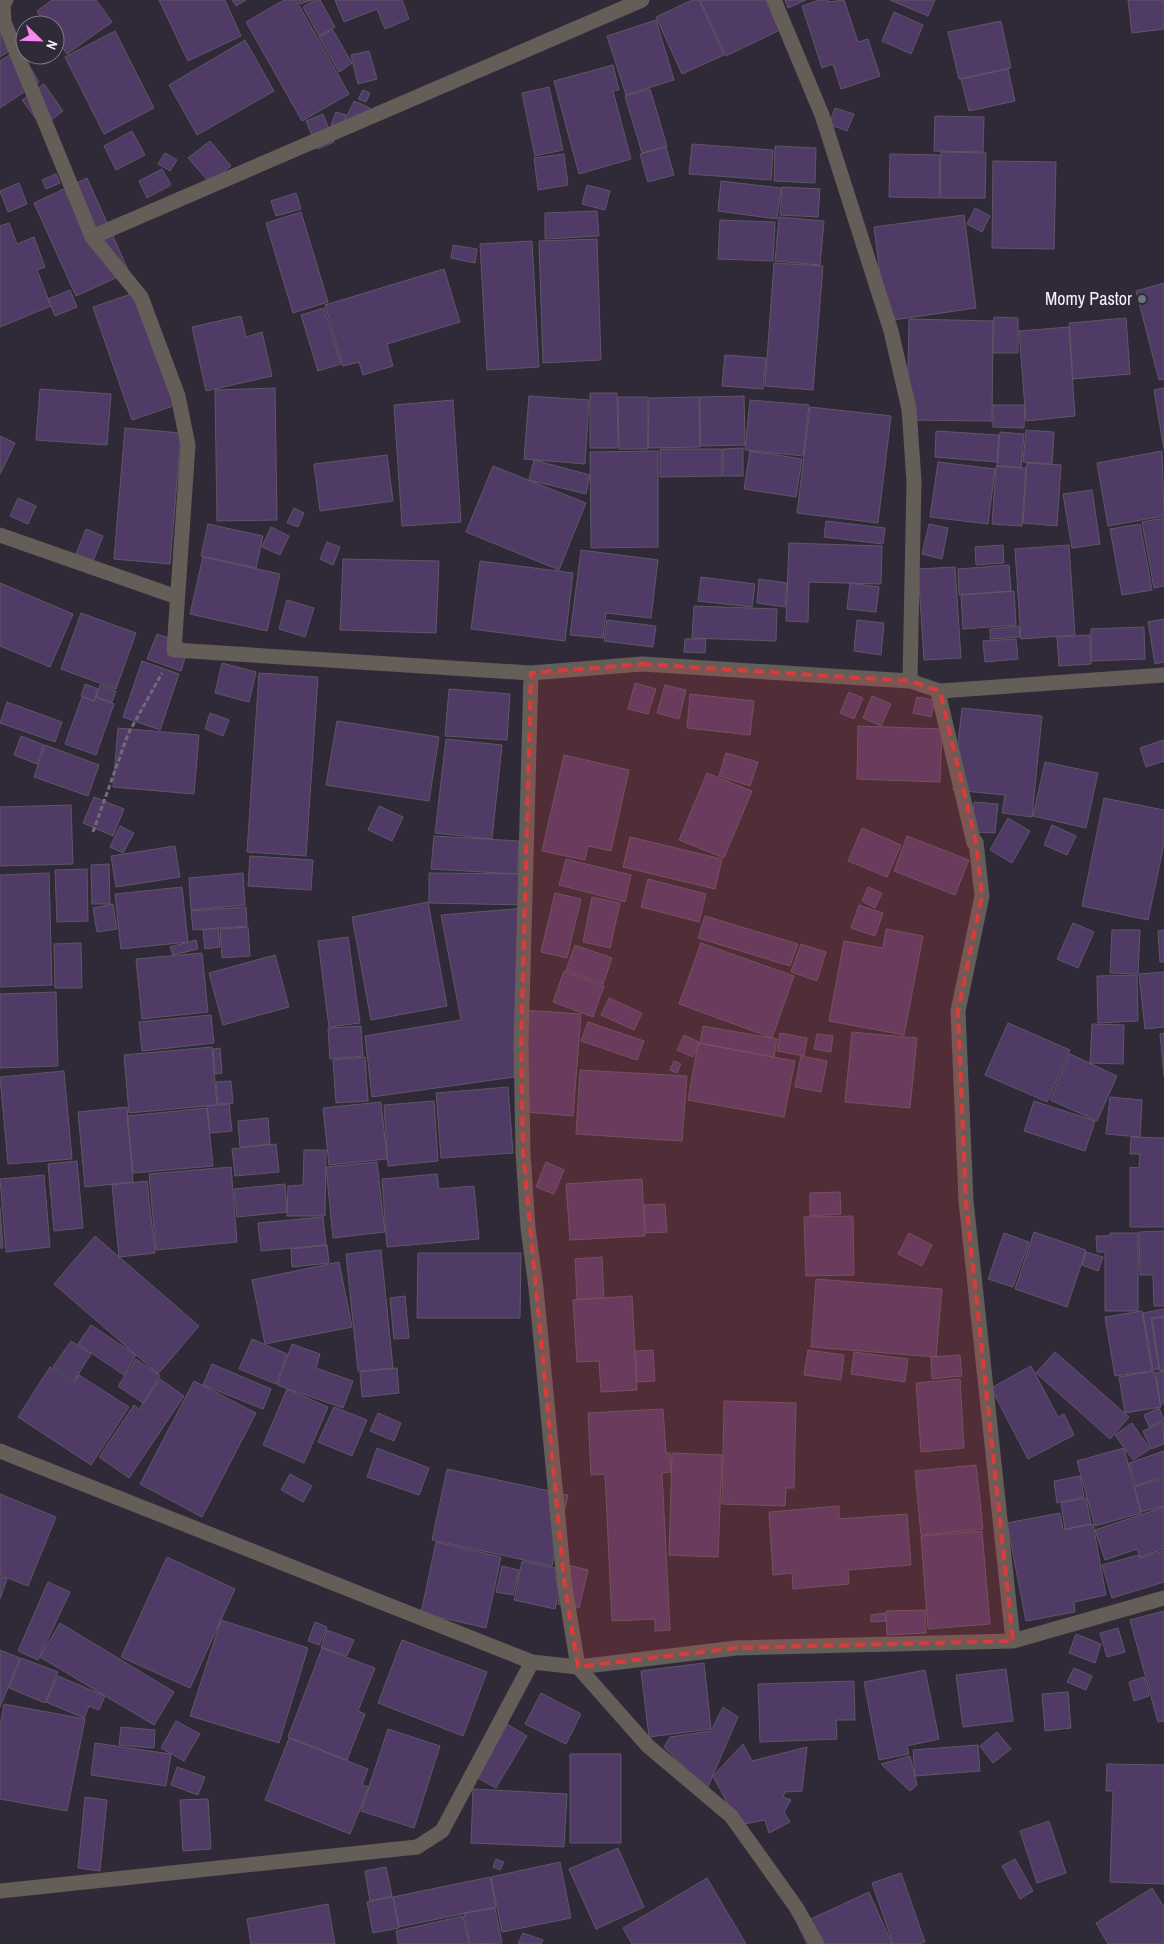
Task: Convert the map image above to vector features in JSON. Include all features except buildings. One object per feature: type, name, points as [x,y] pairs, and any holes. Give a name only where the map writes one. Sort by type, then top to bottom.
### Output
[{"type":"street","points":[[6,0],[3,5],[4,22],[92,237],[141,297],[178,396],[188,445],[174,650],[531,673],[642,664],[910,681],[940,691],[1164,675]]},
{"type":"street","points":[[92,237],[642,0]]},
{"type":"street","points":[[774,0],[822,115],[891,331],[909,410],[914,481],[910,681]]},
{"type":"street","points":[[0,535],[177,597]]},
{"type":"street","points":[[531,673],[521,1044],[523,1153],[528,1228],[536,1288],[564,1581],[578,1667],[648,1746],[731,1816],[796,1907],[817,1944]]},
{"type":"street","points":[[940,691],[938,692],[974,843],[976,842],[982,896],[958,1011],[966,1201],[1013,1641]]},
{"type":"street","points":[[0,1451],[532,1662],[578,1667],[736,1648],[1013,1641],[1164,1598]]},
{"type":"street","points":[[0,1891],[417,1847],[442,1830],[532,1662]]},
{"type":"path","points":[[93,832],[128,734],[174,650]]},
{"type":"highlighted area","points":[[642,664],[910,681],[940,691],[976,842],[982,896],[958,1011],[966,1201],[1013,1641],[736,1648],[578,1667],[564,1581],[523,1153],[521,1044],[531,673]]},
{"type":"place","name":"Momy Pastor","points":[[1142,299]]}]
